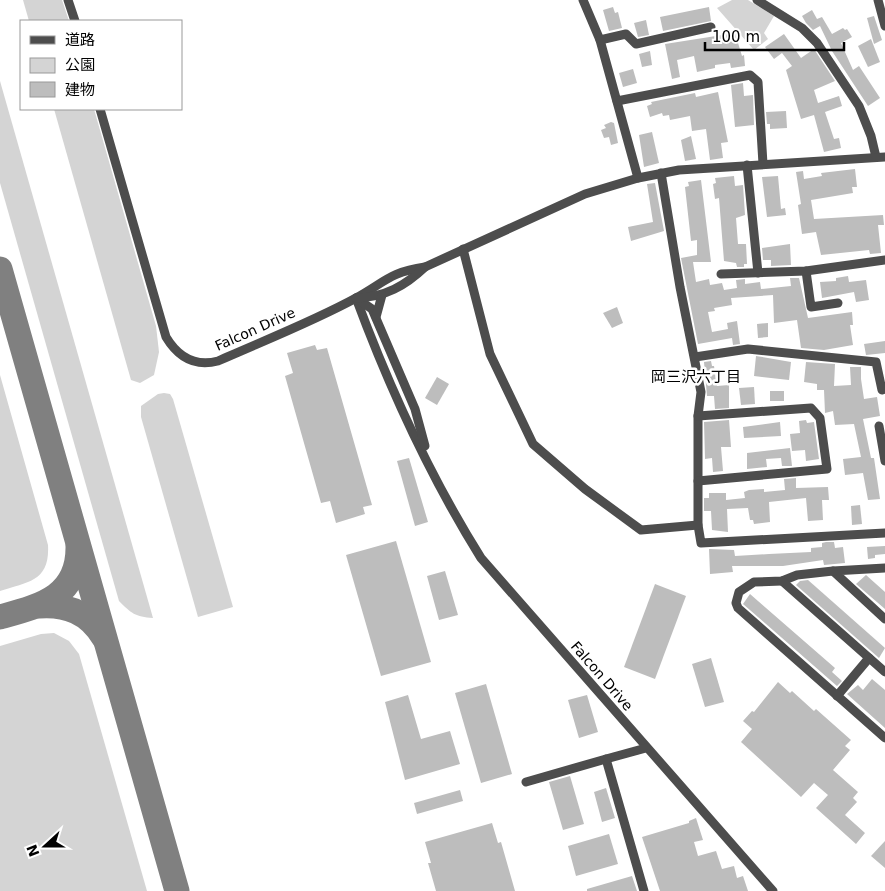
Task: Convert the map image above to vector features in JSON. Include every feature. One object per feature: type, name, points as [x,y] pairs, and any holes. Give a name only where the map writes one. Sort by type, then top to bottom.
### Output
[{"type":"street","points":[[68,0],[75,20]]},
{"type":"street","points":[[583,0],[600,40],[638,178]]},
{"type":"street","points":[[356,298],[382,295],[411,280],[426,267],[463,249],[586,194],[638,178],[746,165],[883,158],[871,136],[859,106],[817,43],[802,28],[757,0]]},
{"type":"street","points":[[878,0],[885,26]]},
{"type":"street","points":[[600,40],[626,34],[636,44],[711,27]]},
{"type":"street","points":[[617,101],[750,75],[758,82],[763,164]]},
{"type":"street","name":"Falcon Drive","points":[[100,110],[166,337],[180,354],[199,363],[218,361],[356,298],[408,420],[457,520],[481,558],[773,891]]},
{"type":"street","points":[[746,165],[758,273]]},
{"type":"street","points":[[661,174],[680,287],[701,392],[698,416],[698,524],[701,543],[885,533]]},
{"type":"street","points":[[463,249],[490,354],[533,444],[585,489],[641,530],[698,524]]},
{"type":"street","points":[[721,274],[806,271],[885,260]]},
{"type":"street","points":[[356,298],[387,277],[407,270],[426,267]]},
{"type":"street","points":[[806,271],[811,307],[838,303]]},
{"type":"street","points":[[376,317],[382,295]]},
{"type":"street","points":[[356,298],[372,309],[376,317]]},
{"type":"street","name":"Falcon Drive","points":[[376,317],[415,409],[430,465]]},
{"type":"street","points":[[695,357],[748,349],[876,362],[882,390],[885,389]]},
{"type":"street","points":[[698,416],[811,408],[820,418],[827,469],[698,481]]},
{"type":"street","points":[[879,426],[885,461]]},
{"type":"street","points":[[885,568],[833,571],[797,575],[782,581],[754,582],[743,587],[739,592],[736,603],[738,608],[885,738]]},
{"type":"street","points":[[833,571],[885,619]]},
{"type":"street","points":[[782,581],[885,672]]},
{"type":"street","points":[[837,696],[869,658]]},
{"type":"street","points":[[526,782],[646,748]]},
{"type":"street","points":[[606,759],[644,891]]},
{"type":"green space","points":[[23,0],[62,0],[69,20],[29,20]]},
{"type":"green space","points":[[732,0],[748,0],[774,16],[764,33],[768,39],[754,50],[717,8]]},
{"type":"green space","points":[[0,81],[153,618],[134,614],[119,601],[0,183]]},
{"type":"green space","points":[[54,110],[94,110],[156,326],[159,352],[154,375],[140,383],[131,380]]},
{"type":"green space","points":[[0,375],[48,545],[48,557],[41,573],[36,578],[0,591]]},
{"type":"green space","points":[[158,394],[170,394],[173,399],[233,607],[198,617],[141,417],[141,406]]},
{"type":"green space","points":[[54,633],[69,641],[79,654],[147,891],[0,891],[0,646],[41,634]]},
{"type":"building","points":[[613,7],[615,13],[618,12],[622,28],[609,31],[603,10]]},
{"type":"building","points":[[709,7],[711,21],[663,31],[660,17]]},
{"type":"building","points":[[812,10],[817,19],[822,17],[832,34],[843,28],[847,29],[852,37],[841,43],[853,70],[859,66],[880,98],[868,106],[832,51],[820,26],[813,30],[806,23],[802,16]]},
{"type":"building","points":[[874,16],[882,40],[874,44],[867,18]]},
{"type":"building","points":[[646,20],[649,35],[638,37],[634,23]]},
{"type":"building","points":[[735,33],[742,56],[744,55],[745,66],[731,68],[730,63],[715,65],[715,68],[697,72],[694,56],[677,60],[680,77],[672,79],[665,44]]},
{"type":"building","points":[[784,34],[801,58],[814,49],[835,81],[814,90],[818,103],[839,96],[842,106],[825,112],[834,139],[839,138],[841,148],[824,152],[814,115],[801,119],[786,70],[792,66],[782,53],[774,59],[765,47]]},
{"type":"building","points":[[871,39],[880,62],[868,67],[858,46]]},
{"type":"building","points":[[650,51],[652,65],[642,67],[639,54]]},
{"type":"building","points":[[633,69],[637,83],[623,87],[619,73]]},
{"type":"building","points":[[743,83],[744,96],[753,95],[754,125],[735,127],[731,85]]},
{"type":"building","points":[[718,92],[728,142],[721,143],[723,158],[710,160],[706,129],[692,131],[690,116],[670,120],[669,115],[663,116],[662,113],[650,117],[647,106],[652,104],[651,102],[695,93],[696,97]]},
{"type":"building","points":[[786,111],[787,128],[770,129],[770,124],[767,124],[766,112]]},
{"type":"building","points":[[611,122],[614,123],[618,143],[611,145],[609,137],[604,138],[601,130],[606,128],[604,125]]},
{"type":"building","points":[[652,132],[659,163],[644,167],[639,135]]},
{"type":"building","points":[[691,136],[696,159],[685,161],[681,140]]},
{"type":"building","points":[[855,169],[857,187],[852,187],[853,193],[811,200],[814,219],[883,215],[884,225],[878,225],[881,253],[870,254],[869,250],[821,255],[816,232],[802,234],[798,205],[801,204],[796,172],[803,171],[804,179],[822,176],[821,173]]},
{"type":"building","points":[[734,176],[735,186],[743,185],[745,215],[736,218],[738,244],[746,244],[747,264],[744,264],[744,267],[737,267],[736,263],[724,261],[719,198],[715,199],[713,184],[716,183],[715,178]]},
{"type":"building","points":[[778,176],[781,209],[785,208],[786,215],[767,217],[762,177]]},
{"type":"building","points":[[701,180],[711,262],[693,262],[696,282],[709,279],[710,285],[722,283],[724,290],[737,288],[736,280],[745,279],[745,284],[760,282],[761,289],[791,286],[790,278],[799,278],[808,318],[852,312],[853,325],[850,325],[853,345],[824,350],[801,348],[797,320],[774,323],[773,295],[731,298],[732,305],[714,308],[715,311],[708,312],[712,332],[728,329],[727,323],[737,321],[740,344],[733,345],[732,338],[698,344],[681,258],[697,255],[697,240],[691,241],[685,187],[689,186],[688,182]]},
{"type":"building","points":[[655,183],[664,231],[631,241],[628,227],[653,222],[647,184]]},
{"type":"building","points":[[790,244],[791,265],[771,266],[771,260],[763,260],[762,248]]},
{"type":"building","points":[[848,276],[849,282],[866,280],[869,300],[856,302],[854,292],[822,298],[820,282],[836,281],[836,278]]},
{"type":"building","points":[[617,307],[623,323],[612,328],[603,313]]},
{"type":"building","points":[[768,323],[768,337],[758,338],[757,324]]},
{"type":"building","points":[[885,341],[885,353],[866,355],[864,344]]},
{"type":"building","points":[[315,345],[317,350],[327,348],[372,505],[363,507],[365,514],[336,523],[330,501],[321,503],[285,376],[293,373],[287,353]]},
{"type":"building","points":[[756,356],[791,362],[789,380],[754,376]]},
{"type":"building","points":[[711,361],[712,366],[714,366],[717,386],[729,385],[729,408],[715,409],[714,396],[707,396],[704,362]]},
{"type":"building","points":[[806,362],[835,364],[834,386],[851,385],[850,367],[861,367],[864,399],[877,397],[880,416],[863,419],[871,458],[874,458],[880,499],[868,500],[863,473],[845,475],[843,459],[861,457],[854,424],[835,425],[833,411],[825,413],[824,390],[817,390],[817,384],[804,382]]},
{"type":"building","points":[[437,377],[449,384],[437,405],[425,398]]},
{"type":"building","points":[[754,387],[755,404],[741,405],[739,388]]},
{"type":"building","points":[[770,391],[784,391],[784,401],[770,401]]},
{"type":"building","points":[[729,420],[731,447],[721,447],[723,471],[713,472],[712,458],[705,459],[704,422]]},
{"type":"building","points":[[806,420],[807,423],[814,422],[819,459],[806,461],[805,450],[792,451],[790,434],[800,433],[799,421]]},
{"type":"building","points":[[780,422],[781,436],[744,438],[743,427]]},
{"type":"building","points":[[790,448],[792,466],[782,466],[781,458],[766,459],[767,467],[747,469],[747,453]]},
{"type":"building","points":[[409,458],[428,522],[415,526],[397,461]]},
{"type":"building","points":[[796,478],[796,488],[828,487],[829,500],[822,500],[823,520],[808,521],[806,498],[769,502],[770,522],[754,524],[753,520],[750,520],[748,508],[727,509],[728,532],[712,530],[711,511],[704,511],[704,498],[709,498],[709,493],[726,493],[726,500],[745,498],[744,492],[749,490],[764,489],[764,492],[785,490],[784,479]]},
{"type":"building","points":[[860,505],[862,524],[852,525],[851,506]]},
{"type":"building","points":[[396,541],[431,662],[381,676],[346,555]]},
{"type":"building","points":[[834,542],[835,548],[843,547],[845,563],[824,565],[823,560],[783,566],[732,566],[733,572],[710,574],[709,549],[734,550],[735,556],[811,552],[811,548],[822,547],[822,543]]},
{"type":"building","points":[[885,546],[885,554],[875,555],[875,558],[868,559],[867,547]]},
{"type":"building","points":[[445,571],[458,615],[439,620],[427,576]]},
{"type":"building","points":[[866,575],[885,592],[885,609],[856,584]]},
{"type":"building","points":[[808,580],[885,648],[879,658],[796,585],[800,581]]},
{"type":"building","points":[[655,584],[686,596],[655,679],[624,667]]},
{"type":"building","points":[[750,594],[835,668],[832,672],[842,681],[837,686],[743,604]]},
{"type":"building","points":[[711,658],[724,702],[705,707],[692,664]]},
{"type":"building","points":[[872,679],[885,690],[885,728],[847,694],[858,685],[863,690]]},
{"type":"building","points":[[778,682],[790,693],[792,691],[814,711],[816,709],[851,740],[845,746],[850,750],[833,770],[858,792],[853,798],[857,802],[845,815],[865,833],[856,844],[816,808],[828,795],[814,783],[801,797],[741,742],[752,729],[743,721],[752,711],[754,712]]},
{"type":"building","points":[[486,684],[512,774],[481,783],[455,693]]},
{"type":"building","points":[[408,695],[421,739],[450,731],[460,764],[405,780],[385,702]]},
{"type":"building","points":[[587,695],[598,732],[579,738],[568,700]]},
{"type":"building","points":[[570,776],[584,824],[563,830],[549,782]]},
{"type":"building","points":[[606,788],[615,818],[602,822],[594,792]]},
{"type":"building","points":[[460,790],[463,801],[417,814],[414,803]]},
{"type":"building","points":[[696,818],[703,840],[694,842],[698,856],[716,851],[722,869],[734,866],[737,878],[743,876],[748,891],[660,891],[642,837],[689,823],[689,821]]},
{"type":"building","points":[[492,823],[498,843],[501,842],[515,891],[436,891],[428,863],[431,863],[425,842]]},
{"type":"building","points":[[609,834],[618,864],[576,876],[568,846]]},
{"type":"building","points":[[885,841],[885,868],[871,856]]},
{"type":"building","points":[[632,876],[637,891],[587,891],[587,889]]},
{"type":"taxiway","points":[[0,269],[177,891]]},
{"type":"taxiway","points":[[0,617],[43,603],[64,588],[72,577],[77,563],[78,546]]},
{"type":"taxiway","points":[[39,606],[58,606],[76,612],[91,622],[104,638]]},
{"type":"district","name":"岡三沢六丁目","points":[[696,377]]}]
